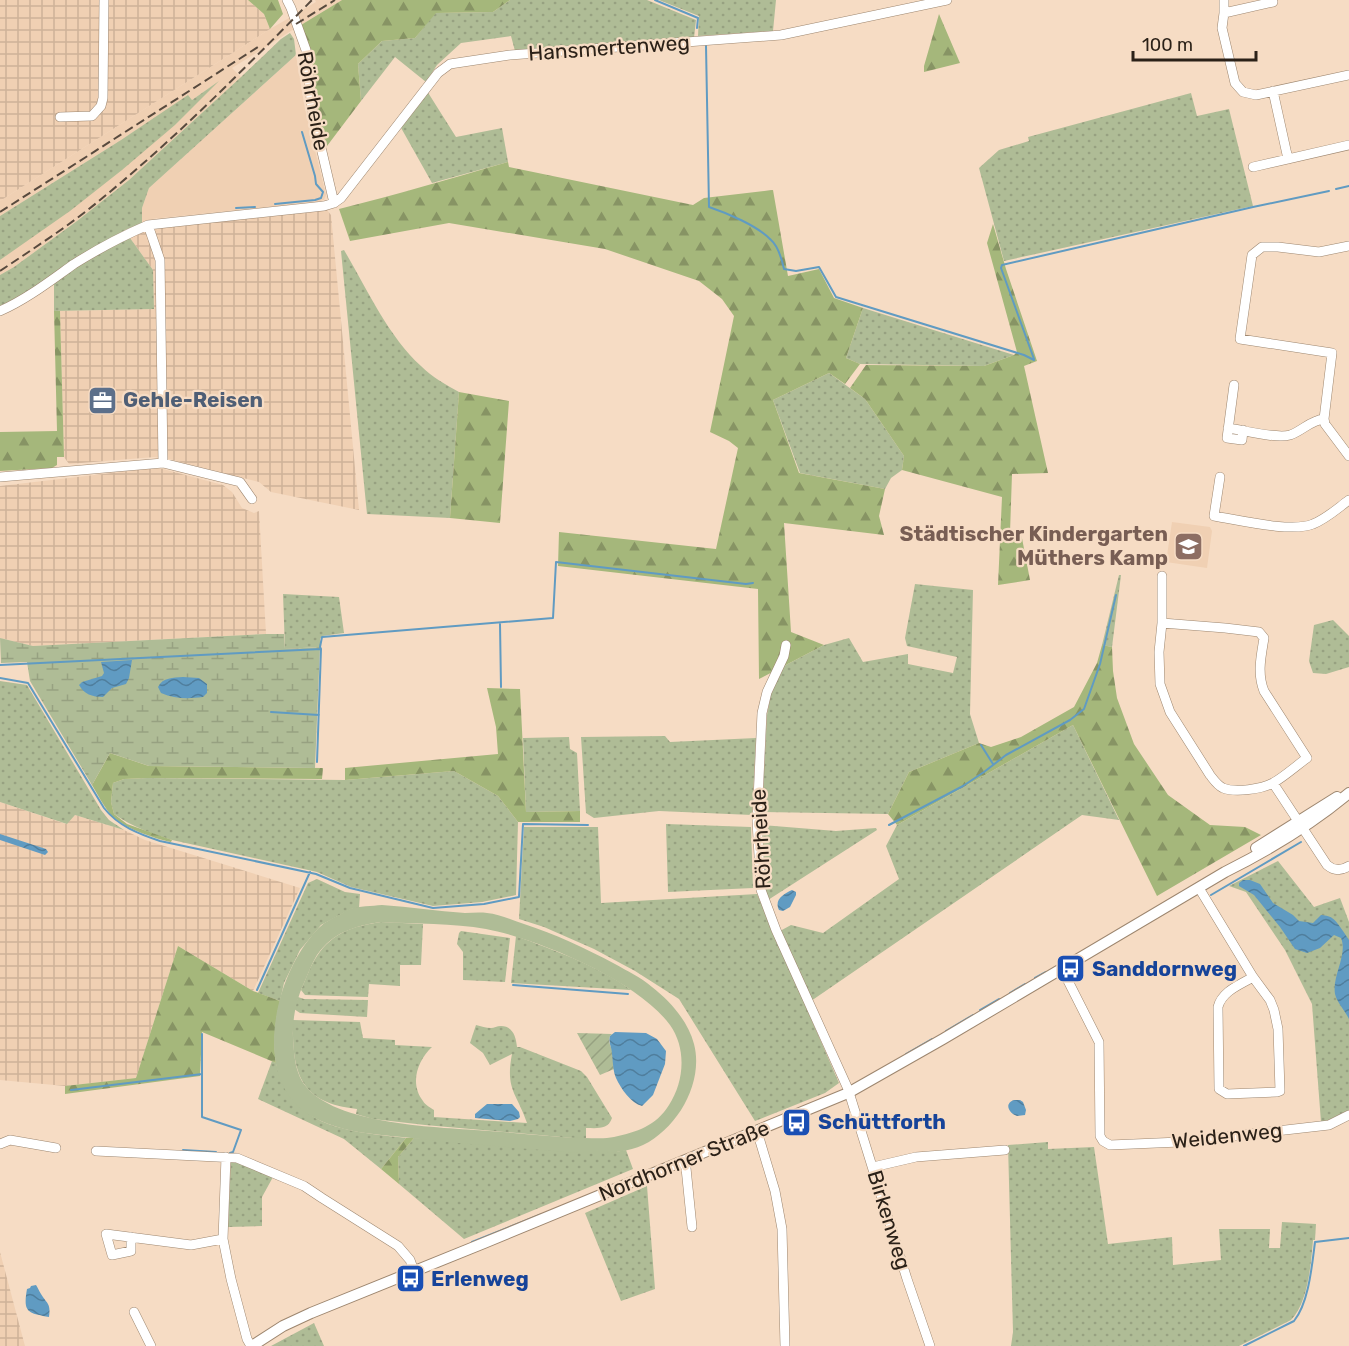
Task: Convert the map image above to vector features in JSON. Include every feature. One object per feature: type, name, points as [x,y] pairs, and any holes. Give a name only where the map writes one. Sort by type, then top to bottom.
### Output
[{"type":"street","points":[[60,117],[92,116],[101,106],[104,0]]},
{"type":"street","name":"Röhrheide","points":[[286,0],[306,50],[312,109],[334,203]]},
{"type":"street","name":"Hansmertenweg","points":[[334,203],[438,73],[450,64],[510,55],[781,35],[947,0]]},
{"type":"street","points":[[1224,0],[1222,28],[1234,83],[1242,92],[1256,95],[1349,75]]},
{"type":"street","points":[[1224,13],[1273,5]]},
{"type":"street","points":[[1273,91],[1288,159]]},
{"type":"street","points":[[1253,167],[1349,145]]},
{"type":"street","points":[[0,311],[21,301],[76,263],[124,235],[148,225],[324,206],[334,203]]},
{"type":"street","points":[[148,225],[160,260],[163,463]]},
{"type":"street","points":[[1349,246],[1319,252],[1262,247],[1252,255],[1240,339],[1332,352],[1324,419],[1325,424],[1349,456]]},
{"type":"street","points":[[1234,385],[1228,428],[1278,436],[1290,435],[1316,419],[1324,419]]},
{"type":"street","points":[[0,477],[163,463],[240,482],[252,499]]},
{"type":"street","points":[[1220,477],[1214,516],[1298,528],[1316,523],[1349,500]]},
{"type":"street","points":[[1162,576],[1159,675],[1162,692],[1170,712],[1210,775],[1221,786],[1233,790],[1255,788],[1273,783],[1307,758],[1263,691],[1259,668],[1264,638],[1259,632],[1162,623]]},
{"type":"street","name":"Röhrheide","points":[[786,645],[784,656],[767,692],[762,713],[757,821],[761,890],[776,930],[848,1093]]},
{"type":"street","points":[[1273,783],[1327,865],[1337,870],[1349,866]]},
{"type":"street","name":"Nordhorner Straße","points":[[251,1346],[311,1313],[848,1093],[1225,872],[1254,858],[1301,825],[1329,810],[1349,792]]},
{"type":"street","points":[[1199,888],[1252,977],[1270,999],[1278,1029],[1280,1091],[1227,1094],[1219,1089],[1218,1007],[1220,999],[1252,977]]},
{"type":"street","name":"Weidenweg","points":[[1062,969],[1099,1042],[1100,1136],[1103,1142],[1110,1145],[1192,1141],[1329,1125],[1349,1115]]},
{"type":"street","name":"Birkenweg","points":[[848,1093],[930,1346]]},
{"type":"street","points":[[757,1131],[775,1191],[782,1229],[785,1346]]},
{"type":"street","points":[[0,1144],[10,1140],[56,1148]]},
{"type":"street","points":[[873,1167],[916,1157],[1005,1150]]},
{"type":"street","points":[[96,1151],[237,1158],[304,1186],[398,1246],[410,1260],[414,1271]]},
{"type":"street","points":[[226,1157],[223,1239],[231,1279],[247,1339],[251,1346]]},
{"type":"street","points":[[683,1162],[686,1168],[692,1227]]},
{"type":"street","points":[[131,1238],[191,1245],[223,1239]]},
{"type":"street","points":[[134,1312],[151,1346]]},
{"type":"shaded area","points":[[0,0],[248,0],[264,14],[270,29],[0,201]]},
{"type":"shaded area","points":[[315,0],[342,0],[301,25],[297,13],[316,2]]},
{"type":"shaded area","points":[[289,18],[294,29],[232,68],[241,77],[129,180],[77,221],[0,275],[0,260],[175,125],[215,84],[192,100],[188,96],[0,216],[0,201]]},
{"type":"shaded area","points":[[296,55],[305,109],[326,195],[324,200],[151,219],[142,223],[142,208],[149,188]]},
{"type":"shaded area","points":[[327,210],[331,215],[359,510],[271,492],[259,482],[155,457],[69,464],[64,457],[60,311],[154,309],[153,270],[130,238],[150,229],[290,212]]},
{"type":"shaded area","points":[[163,469],[223,485],[232,492],[242,508],[254,513],[259,511],[266,634],[33,646],[0,638],[0,486]]},
{"type":"shaded area","name":"Städtischer Kindergarten Müthers Kamp","points":[[1172,522],[1210,527],[1212,531],[1207,568],[1166,562]]},
{"type":"shaded area","points":[[0,802],[66,824],[75,815],[124,830],[145,840],[300,888],[253,991],[178,946],[136,1078],[65,1086],[0,1080]]},
{"type":"shaded area","points":[[0,1252],[25,1346],[0,1346]]},
{"type":"green space","points":[[248,0],[278,0],[283,14],[270,29],[264,14]]},
{"type":"green space","points":[[342,0],[510,0],[493,12],[436,13],[415,38],[382,41],[358,64],[361,101],[324,150],[301,25]]},
{"type":"green space","points":[[510,0],[647,0],[696,20],[694,38],[515,51],[511,36],[461,43],[437,65],[426,82],[395,57],[361,101],[358,64],[382,41],[415,38],[435,13],[493,12]]},
{"type":"green space","points":[[659,0],[776,0],[773,31],[698,36],[699,16]]},
{"type":"green space","points":[[939,14],[960,63],[924,72],[924,66]]},
{"type":"green space","points":[[290,33],[294,39],[296,55],[149,188],[142,208],[142,223],[125,230],[24,294],[0,306],[0,275],[77,221],[129,180]]},
{"type":"green space","points":[[219,81],[175,125],[122,170],[70,211],[0,260],[0,216],[188,95],[192,100]]},
{"type":"green space","points":[[427,91],[456,137],[502,128],[508,162],[432,183],[400,126]]},
{"type":"green space","points":[[1191,93],[1197,116],[1229,109],[1253,206],[1004,261],[979,168],[999,150],[1029,141],[1028,137]]},
{"type":"green space","points":[[508,162],[509,167],[693,205],[704,198],[773,190],[788,276],[819,269],[834,298],[863,308],[846,358],[860,364],[845,384],[829,373],[773,400],[799,473],[885,489],[879,516],[884,535],[784,523],[791,632],[824,645],[759,679],[758,589],[558,566],[559,532],[716,549],[738,448],[710,432],[734,316],[722,299],[699,281],[605,249],[449,223],[350,241],[339,209]]},
{"type":"green space","points":[[993,224],[1037,361],[1024,366],[1048,473],[1012,474],[1010,533],[1021,533],[1030,580],[998,585],[1002,497],[902,470],[904,456],[865,399],[850,388],[866,365],[984,366],[1017,352],[987,243]]},
{"type":"green space","points":[[130,238],[153,270],[154,309],[54,311],[54,281]]},
{"type":"green space","points":[[344,250],[398,341],[425,370],[459,392],[450,518],[367,514],[341,251]]},
{"type":"green space","points":[[863,308],[1014,355],[984,366],[860,364],[846,358]]},
{"type":"green space","points":[[54,311],[60,311],[64,457],[57,457],[57,465],[52,468],[0,471],[0,432],[57,431]]},
{"type":"green space","points":[[829,373],[865,399],[904,456],[902,470],[891,478],[885,489],[800,473],[773,400]]},
{"type":"green space","points":[[459,392],[509,401],[500,523],[450,518]]},
{"type":"green space","points":[[1119,575],[1121,575],[1112,647],[1102,645]]},
{"type":"green space","points":[[915,584],[973,590],[970,714],[979,743],[909,772],[888,814],[762,812],[767,715],[771,694],[784,666],[824,645],[849,638],[863,662],[908,654],[908,664],[953,673],[957,657],[907,646],[905,638]]},
{"type":"green space","points":[[283,594],[339,597],[344,633],[322,636],[320,647],[285,649]]},
{"type":"green space","points":[[1333,620],[1349,636],[1349,667],[1326,674],[1313,673],[1309,661],[1314,625]]},
{"type":"green space","points":[[284,634],[285,649],[320,647],[315,768],[149,766],[110,753],[92,785],[30,681],[27,662],[1,663],[0,638],[33,646]]},
{"type":"green space","points":[[1102,645],[1112,647],[1117,698],[1134,744],[1168,795],[1210,825],[1245,827],[1261,835],[1157,896],[1073,725],[897,825],[888,814],[909,772],[979,743],[991,747],[1021,737],[1074,707],[1097,663]]},
{"type":"green space","points":[[0,681],[27,685],[101,810],[109,820],[124,830],[75,815],[67,824],[0,802]]},
{"type":"green space","points":[[487,688],[520,689],[526,812],[580,811],[580,822],[518,822],[498,796],[454,771],[345,780],[345,768],[498,754],[496,727]]},
{"type":"green space","points":[[1073,725],[1119,820],[1082,815],[811,1001],[780,931],[791,925],[823,933],[899,879],[886,846],[897,825]]},
{"type":"green space","points":[[665,736],[670,742],[756,738],[752,815],[659,811],[594,818],[586,813],[581,737]]},
{"type":"green space","points":[[569,737],[570,749],[577,753],[580,811],[526,812],[523,738]]},
{"type":"green space","points":[[110,753],[149,766],[323,768],[322,779],[147,778],[124,779],[113,783],[111,802],[114,814],[127,824],[172,840],[171,842],[130,828],[107,811],[92,785]]},
{"type":"green space","points":[[454,771],[498,796],[518,822],[516,895],[482,902],[433,906],[351,887],[317,872],[172,840],[121,819],[114,814],[111,802],[113,783],[124,779],[345,780]]},
{"type":"green space","points":[[666,824],[751,827],[753,888],[668,892]]},
{"type":"green space","points":[[761,825],[836,831],[876,828],[877,830],[768,900],[764,890]]},
{"type":"green space","points":[[524,827],[598,827],[601,903],[757,894],[839,1083],[825,1093],[755,1121],[679,999],[635,971],[594,949],[544,927],[519,919]]},
{"type":"green space","points":[[1278,861],[1314,907],[1340,898],[1349,922],[1349,1110],[1321,1122],[1312,1004],[1285,950],[1246,892],[1229,886]]},
{"type":"green space","points":[[317,879],[345,892],[360,894],[359,908],[351,909],[321,925],[300,950],[284,983],[280,1001],[258,993],[308,883]]},
{"type":"green space","points":[[382,905],[501,916],[570,942],[643,980],[678,1012],[694,1044],[695,1073],[691,1088],[677,1116],[656,1137],[643,1145],[612,1153],[589,1153],[367,1133],[333,1126],[311,1116],[292,1100],[280,1080],[275,1056],[275,1030],[279,1004],[287,979],[297,957],[312,935],[328,921],[350,909]],"holes":[[[381,922],[460,926],[508,934],[559,952],[612,978],[655,1009],[675,1034],[682,1065],[678,1086],[669,1105],[652,1123],[638,1130],[611,1138],[584,1138],[390,1122],[339,1108],[319,1098],[304,1084],[296,1064],[293,1024],[301,991],[323,947],[345,931]]]},
{"type":"green space","points":[[381,922],[423,924],[421,965],[400,965],[400,986],[369,984],[368,997],[305,995],[301,990],[310,968],[330,941],[353,928]]},
{"type":"green space","points":[[461,931],[510,938],[505,982],[463,980],[463,952],[457,944]]},
{"type":"green space","points":[[516,936],[590,966],[631,990],[511,983]]},
{"type":"green space","points":[[178,946],[253,991],[280,1001],[275,1032],[276,1063],[202,1032],[200,1076],[65,1094],[65,1086],[136,1078]]},
{"type":"green space","points":[[298,997],[368,1000],[367,1017],[300,1013],[294,1009]]},
{"type":"green space","points":[[293,1020],[360,1022],[363,1038],[395,1040],[395,1045],[432,1047],[419,1065],[416,1079],[419,1094],[425,1104],[434,1110],[434,1117],[527,1123],[511,1084],[512,1054],[490,1065],[483,1053],[470,1043],[476,1025],[489,1028],[505,1026],[513,1033],[517,1047],[581,1071],[612,1118],[608,1125],[586,1128],[586,1138],[573,1138],[425,1125],[373,1119],[356,1114],[357,1109],[338,1106],[322,1100],[303,1082],[294,1055]]},
{"type":"green space","points":[[577,1033],[612,1034],[609,1041],[614,1069],[600,1075]]},
{"type":"green space","points":[[272,1061],[276,1063],[284,1085],[295,1102],[310,1114],[344,1129],[406,1138],[381,1169],[344,1139],[258,1099]]},
{"type":"green space","points":[[406,1138],[414,1138],[398,1157],[399,1184],[381,1169]]},
{"type":"green space","points":[[414,1138],[615,1152],[626,1150],[633,1169],[464,1239],[399,1184],[398,1157]]},
{"type":"green space","points":[[1048,1142],[1048,1149],[1094,1147],[1108,1244],[1172,1237],[1173,1265],[1221,1260],[1219,1229],[1270,1229],[1269,1248],[1280,1248],[1282,1222],[1316,1224],[1308,1283],[1297,1313],[1291,1320],[1239,1346],[1011,1346],[1013,1332],[1008,1145]]},
{"type":"green space","points":[[231,1160],[273,1177],[262,1197],[262,1226],[228,1227]]},
{"type":"green space","points":[[647,1186],[655,1289],[621,1301],[585,1213]]},
{"type":"green space","points":[[314,1323],[324,1346],[271,1346]]},
{"type":"water","points":[[132,660],[126,684],[112,688],[103,697],[83,691],[79,685],[102,676],[104,673],[101,662]]},
{"type":"water","points":[[183,677],[199,678],[207,684],[207,693],[203,697],[187,698],[161,693],[158,687],[163,681]]},
{"type":"water","points":[[0,834],[46,849],[48,852],[45,855],[0,840]]},
{"type":"water","points":[[1243,880],[1260,884],[1273,903],[1299,921],[1313,923],[1322,915],[1331,917],[1339,925],[1349,940],[1349,1019],[1335,994],[1343,951],[1341,938],[1334,935],[1320,948],[1307,953],[1295,949],[1254,895],[1239,886]]},
{"type":"water","points":[[792,890],[796,892],[796,895],[790,907],[783,911],[779,910],[779,900]]},
{"type":"water","points":[[615,1032],[646,1033],[657,1039],[666,1051],[665,1064],[653,1095],[642,1106],[627,1095],[615,1075],[609,1041],[610,1036]]},
{"type":"water","points":[[1014,1100],[1023,1102],[1025,1115],[1017,1116],[1010,1111],[1008,1106]]},
{"type":"water","points":[[487,1104],[512,1104],[520,1117],[510,1121],[475,1118],[475,1114]]},
{"type":"water","points":[[36,1285],[49,1306],[49,1317],[31,1312],[26,1307],[27,1289]]},
{"type":"waterway","points":[[655,0],[698,18],[697,28]]},
{"type":"waterway","points":[[706,46],[709,207],[742,220],[765,235],[776,246],[784,269],[796,271],[819,267],[836,297],[1034,360]]},
{"type":"waterway","points":[[275,204],[321,198],[323,192],[316,184],[302,132]]},
{"type":"waterway","points":[[1336,189],[1349,186]]},
{"type":"waterway","points":[[1034,359],[1001,268],[1002,265],[1329,191]]},
{"type":"waterway","points":[[236,208],[255,207]]},
{"type":"waterway","points":[[317,762],[322,637],[553,618],[556,562],[753,583]]},
{"type":"waterway","points":[[889,825],[963,786],[1006,755],[1070,720],[1084,709],[1100,664],[1116,595]]},
{"type":"waterway","points":[[500,624],[501,687]]},
{"type":"waterway","points":[[0,665],[321,649]]},
{"type":"waterway","points":[[0,678],[28,683],[104,808],[129,829],[160,841],[316,874],[350,888],[433,908],[484,904],[519,897],[523,824],[588,825]]},
{"type":"waterway","points":[[271,712],[319,715]]},
{"type":"waterway","points":[[981,745],[993,764]]},
{"type":"waterway","points":[[1211,895],[1301,842]]},
{"type":"waterway","points":[[257,990],[310,872]]},
{"type":"waterway","points":[[1035,978],[1046,972]]},
{"type":"waterway","points":[[1010,993],[1025,984]]},
{"type":"waterway","points":[[513,985],[628,994]]},
{"type":"waterway","points":[[980,1010],[999,999]]},
{"type":"waterway","points":[[946,1031],[973,1015]]},
{"type":"waterway","points":[[202,1034],[202,1117],[241,1130],[233,1152],[230,1153]]},
{"type":"waterway","points":[[906,1054],[932,1039]]},
{"type":"waterway","points":[[71,1090],[202,1074]]},
{"type":"waterway","points":[[183,1150],[216,1152]]},
{"type":"waterway","points":[[472,1242],[542,1214]]},
{"type":"waterway","points":[[1244,1346],[1294,1321],[1306,1294],[1315,1242],[1349,1238]]},
{"type":"railway","points":[[0,271],[76,219],[156,152],[209,103],[312,0]]},
{"type":"railway","points":[[296,24],[335,0]]},
{"type":"railway","points":[[0,212],[258,47]]},
{"type":"place","name":"Gehle-Reisen","points":[[102,400]]},
{"type":"place","name":"Städtischer Kindergarten Müthers Kamp","points":[[1189,546]]},
{"type":"place","name":"Sanddornweg","points":[[1071,969]]},
{"type":"place","name":"Schüttforth","points":[[797,1122]]},
{"type":"place","name":"Erlenweg","points":[[410,1279]]}]
